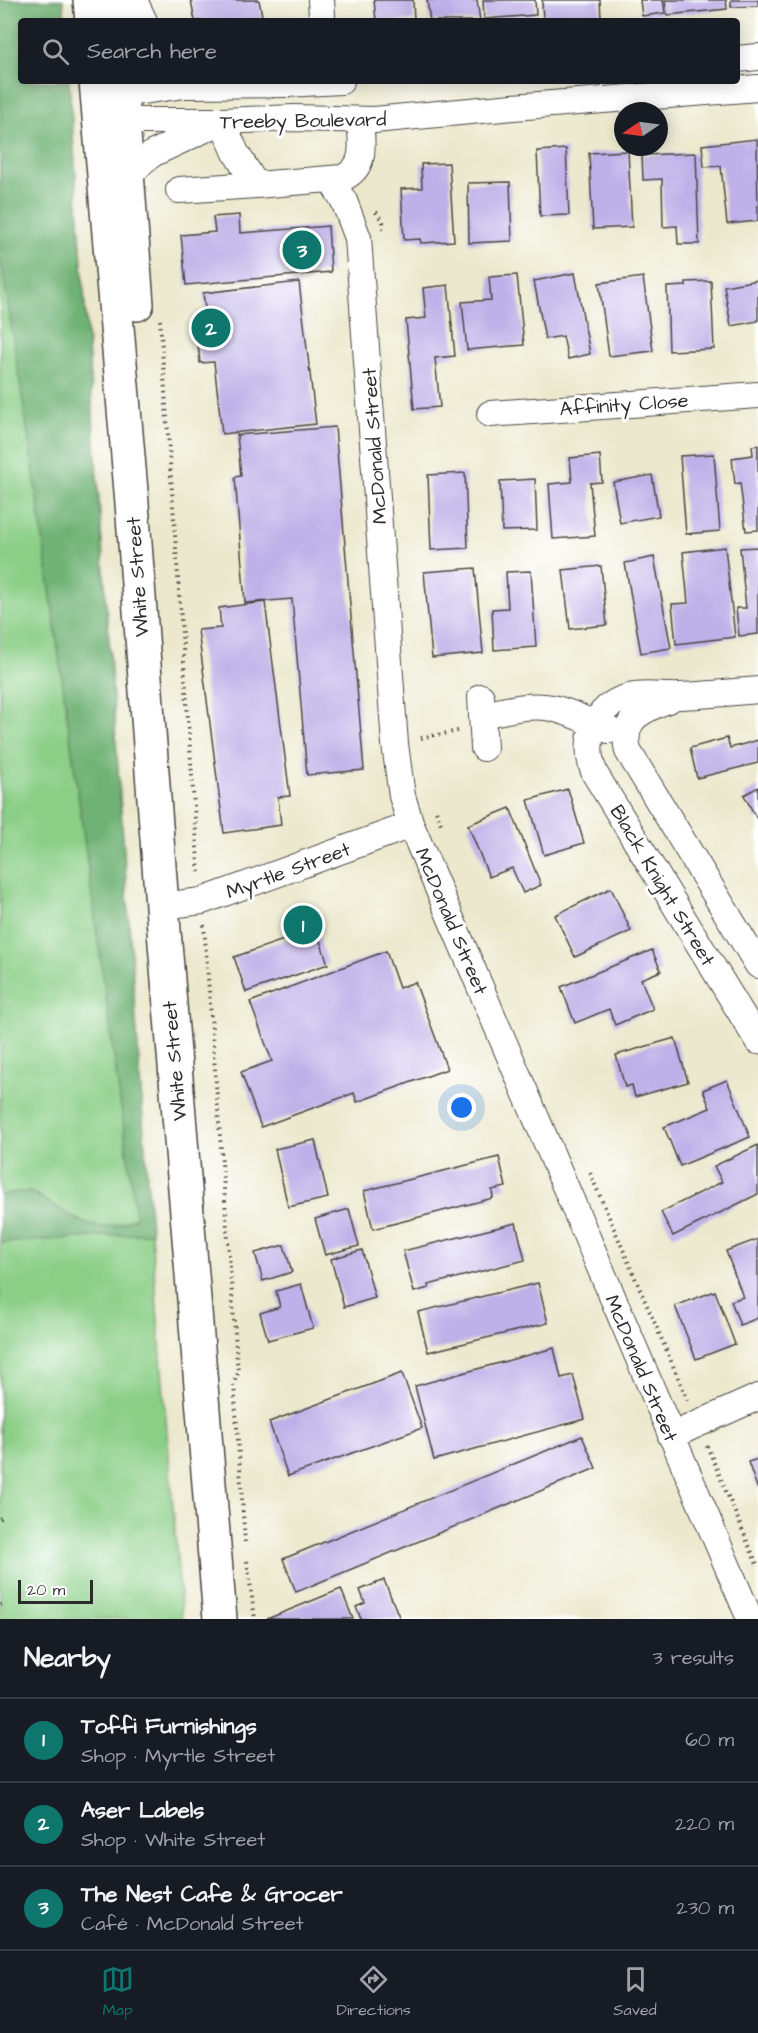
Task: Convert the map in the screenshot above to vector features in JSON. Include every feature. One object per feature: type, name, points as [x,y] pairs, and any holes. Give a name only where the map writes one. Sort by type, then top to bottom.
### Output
[{"type":"main road","points":[[90,0],[92,18]]},
{"type":"main road","points":[[114,0],[116,18]]},
{"type":"main road","name":"White Street","points":[[112,97],[127,178],[138,332],[132,503]]},
{"type":"main road","name":"White Street","points":[[112,97],[132,503],[220,1619]]},
{"type":"street","points":[[134,0],[143,18]]},
{"type":"street","points":[[740,59],[758,57]]},
{"type":"street","name":"Treeby Boulevard","points":[[112,97],[177,84]]},
{"type":"street","points":[[179,190],[331,180],[346,177],[358,166],[362,150],[360,120],[332,94],[285,84]]},
{"type":"street","name":"Treeby Boulevard","points":[[112,97],[222,121],[294,118],[360,120],[758,88]]},
{"type":"street","points":[[127,178],[154,153],[222,121],[236,153],[256,185]]},
{"type":"street","name":"McDonald Street","points":[[331,180],[341,194],[358,238],[395,744],[402,796],[411,825],[750,1619]]},
{"type":"street","name":"Affinity Close","points":[[490,414],[758,395]]},
{"type":"street","points":[[594,724],[607,708],[628,697],[758,690]]},
{"type":"street","points":[[482,721],[528,707],[544,707],[570,713],[626,737],[636,715],[647,708],[679,696]]},
{"type":"street","name":"Black Knight Street","points":[[594,724],[589,750],[594,774],[758,1041]]},
{"type":"street","name":"Black Knight Street","points":[[626,737],[628,751],[633,762],[758,965]]},
{"type":"street","name":"Myrtle Street","points":[[162,906],[202,901],[411,825]]},
{"type":"street","points":[[671,1436],[758,1398]]},
{"type":"path","points":[[181,614],[198,861]]},
{"type":"path","points":[[421,738],[482,721]]},
{"type":"path","points":[[205,944],[238,1373],[234,1383],[247,1562],[255,1619]]},
{"type":"path","points":[[0,1519],[4,1515]]},
{"type":"green space","points":[[0,0],[63,0],[65,18],[18,18],[18,84],[69,84],[151,1233],[182,1619],[0,1619]]},
{"type":"green space","points":[[0,0],[63,0],[65,18],[18,18],[18,84],[69,84],[151,1233],[0,1243],[0,1196],[12,1193],[33,1193],[71,1216],[100,1227],[123,1223],[136,1217],[32,460],[0,254]]},
{"type":"building","points":[[191,0],[259,0],[262,18],[194,18]]},
{"type":"building","points":[[374,0],[413,0],[414,18],[376,18]]},
{"type":"building","points":[[427,0],[477,0],[480,18],[430,18]]},
{"type":"building","points":[[483,0],[535,0],[536,15],[484,18]]},
{"type":"building","points":[[542,0],[600,0],[601,18],[543,18]]},
{"type":"building","points":[[640,0],[663,0],[665,13],[642,16]]},
{"type":"building","points":[[665,0],[726,0],[727,9],[667,15]]},
{"type":"building","points":[[731,0],[758,0],[758,6],[731,7]]},
{"type":"building","points":[[757,139],[758,221],[727,224],[721,166],[704,167],[702,145]]},
{"type":"building","points":[[566,149],[569,215],[540,216],[537,151]]},
{"type":"building","points":[[614,152],[614,156],[628,156],[632,227],[593,229],[589,153]]},
{"type":"building","points":[[696,153],[699,244],[678,244],[677,226],[663,227],[662,179],[643,180],[642,156],[668,156],[668,154]]},
{"type":"building","points":[[449,163],[454,241],[421,243],[420,239],[404,240],[401,189],[422,188],[421,164]]},
{"type":"building","points":[[510,182],[512,241],[469,243],[468,183]]},
{"type":"building","points":[[239,215],[240,233],[328,226],[331,272],[186,285],[181,235],[215,232],[213,217]]},
{"type":"building","points":[[575,273],[590,354],[568,359],[563,336],[545,339],[534,281]]},
{"type":"building","points":[[517,275],[524,345],[467,350],[462,302],[491,300],[489,277]]},
{"type":"building","points":[[643,277],[653,351],[609,356],[599,283]]},
{"type":"building","points":[[758,280],[758,321],[731,326],[724,286]]},
{"type":"building","points":[[711,281],[714,349],[669,351],[667,287],[686,286],[686,282]]},
{"type":"building","points":[[299,282],[316,424],[222,434],[214,362],[200,363],[196,325],[207,323],[203,293]]},
{"type":"building","points":[[448,285],[455,356],[435,358],[440,407],[414,409],[406,320],[426,318],[423,288]]},
{"type":"building","points":[[335,427],[364,770],[307,775],[292,599],[245,603],[235,477],[241,476],[237,435]]},
{"type":"building","points":[[758,445],[758,530],[746,531],[740,483],[735,484],[732,458],[753,455],[752,446]]},
{"type":"building","points":[[714,454],[720,531],[686,534],[680,456]]},
{"type":"building","points":[[600,455],[602,482],[590,483],[595,536],[553,539],[549,484],[572,482],[570,458]]},
{"type":"building","points":[[465,473],[468,548],[431,550],[428,475]]},
{"type":"building","points":[[652,475],[659,516],[620,523],[613,482]]},
{"type":"building","points":[[535,479],[537,530],[502,531],[500,481]]},
{"type":"building","points":[[725,547],[735,637],[676,644],[672,604],[688,603],[683,552]]},
{"type":"building","points":[[758,547],[758,634],[739,636],[736,608],[746,608],[740,548]]},
{"type":"building","points":[[654,557],[671,648],[641,653],[625,563]]},
{"type":"building","points":[[601,566],[607,625],[570,629],[563,570]]},
{"type":"building","points":[[475,568],[483,653],[432,658],[424,572]]},
{"type":"building","points":[[531,571],[536,647],[494,650],[492,609],[508,608],[506,572]]},
{"type":"building","points":[[265,602],[290,796],[278,797],[281,825],[224,833],[198,630],[221,628],[219,608]]},
{"type":"building","points":[[727,738],[730,748],[758,740],[758,763],[697,778],[690,748]]},
{"type":"building","points":[[758,787],[758,821],[744,795]]},
{"type":"building","points":[[568,789],[584,843],[544,855],[528,800]]},
{"type":"building","points":[[510,808],[541,885],[523,893],[512,868],[489,877],[468,825]]},
{"type":"building","points":[[611,888],[631,931],[575,957],[555,915]]},
{"type":"building","points":[[316,929],[328,964],[246,992],[234,957]]},
{"type":"building","points":[[652,950],[661,971],[641,979],[653,1009],[615,1025],[609,1009],[575,1023],[561,987]]},
{"type":"building","points":[[386,951],[399,988],[415,982],[447,1069],[357,1102],[354,1093],[261,1127],[241,1072],[272,1061],[250,1002]]},
{"type":"building","points":[[675,1038],[688,1082],[635,1097],[632,1085],[625,1087],[616,1055]]},
{"type":"building","points":[[727,1080],[750,1137],[680,1166],[664,1127],[710,1108],[703,1090]]},
{"type":"building","points":[[315,1140],[328,1198],[288,1207],[275,1149]]},
{"type":"building","points":[[758,1145],[758,1194],[673,1236],[661,1212],[722,1182],[714,1166]]},
{"type":"building","points":[[499,1157],[506,1187],[492,1190],[493,1198],[373,1229],[364,1191]]},
{"type":"building","points":[[349,1209],[359,1246],[325,1255],[315,1219]]},
{"type":"building","points":[[516,1223],[525,1260],[428,1285],[429,1288],[414,1292],[403,1251]]},
{"type":"building","points":[[758,1239],[758,1318],[740,1325],[731,1301],[743,1297],[726,1251]]},
{"type":"building","points":[[284,1245],[292,1272],[263,1281],[255,1253]]},
{"type":"building","points":[[362,1250],[375,1298],[344,1307],[331,1259]]},
{"type":"building","points":[[538,1283],[548,1323],[428,1352],[418,1312]]},
{"type":"building","points":[[301,1284],[313,1328],[268,1340],[260,1313],[280,1307],[276,1291]]},
{"type":"building","points":[[715,1291],[735,1344],[696,1359],[675,1306]]},
{"type":"building","points":[[554,1348],[561,1378],[573,1375],[585,1419],[434,1460],[415,1386]]},
{"type":"building","points":[[402,1373],[422,1428],[288,1476],[269,1422]]},
{"type":"building","points":[[582,1436],[596,1468],[296,1592],[283,1559]]},
{"type":"building","points":[[758,1459],[758,1490],[748,1462]]},
{"type":"building","points":[[384,1580],[400,1619],[361,1619],[356,1607],[365,1603],[360,1590]]},
{"type":"building","points":[[341,1589],[353,1619],[267,1619]]},
{"type":"place","name":"The Nest Cafe & Grocer","points":[[302,250]]},
{"type":"place","name":"Aser Labels","points":[[211,328]]},
{"type":"place","name":"Toffi Furnishings","points":[[303,925]]}]
